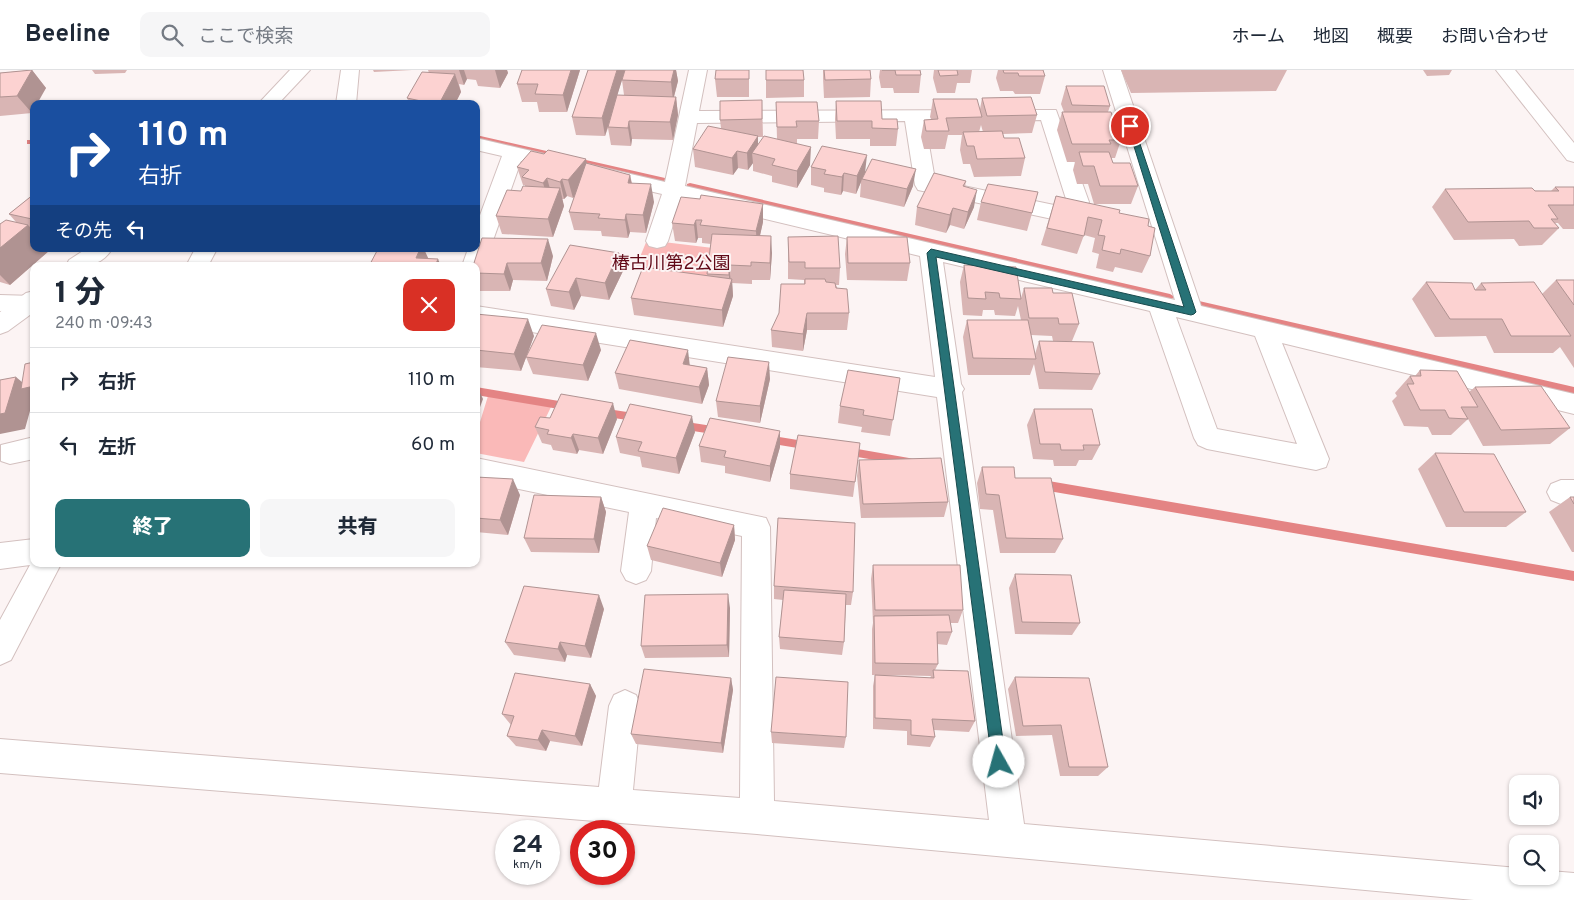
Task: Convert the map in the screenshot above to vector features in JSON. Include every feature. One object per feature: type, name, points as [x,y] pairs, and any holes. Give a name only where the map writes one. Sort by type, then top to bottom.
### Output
[{"type":"street","points":[[271,100],[301,70]]},
{"type":"street","points":[[346,100],[350,70]]},
{"type":"street","points":[[657,241],[673,192],[698,70]]},
{"type":"street","points":[[1112,70],[1191,312]]},
{"type":"street","points":[[1505,70],[1574,156]]},
{"type":"street","points":[[689,117],[1049,114],[1078,202],[1057,212],[925,185],[914,115]]},
{"type":"street","points":[[480,145],[931,253],[1191,312],[1567,403],[1574,424]]},
{"type":"street","points":[[480,246],[513,154]]},
{"type":"street","points":[[83,262],[97,252]]},
{"type":"street","points":[[931,253],[951,389],[1010,840]]},
{"type":"street","points":[[0,303],[30,301]]},
{"type":"street","points":[[0,325],[30,302]]},
{"type":"street","points":[[1160,305],[1207,438],[1316,459],[1264,330]]},
{"type":"street","points":[[480,315],[951,389]]},
{"type":"street","points":[[480,470],[756,527],[757,817]]},
{"type":"street","points":[[636,571],[644,504]]},
{"type":"street","points":[[0,556],[30,552]]},
{"type":"street","points":[[0,650],[44,567]]},
{"type":"street","points":[[614,806],[625,706]]},
{"type":"street","points":[[0,756],[757,817],[1574,891]]},
{"type":"green space","name":"椿古川第2公園","points":[[647,240],[713,248],[708,289],[635,269]]},
{"type":"green space","points":[[488,396],[551,407],[524,462],[480,454],[480,422]]},
{"type":"building","points":[[32,70],[17,96],[0,97],[0,73]]},
{"type":"building","points":[[522,70],[571,70],[563,95],[535,94],[538,84],[517,84]]},
{"type":"building","points":[[588,70],[617,70],[602,118],[572,117]]},
{"type":"building","points":[[625,70],[674,70],[671,82],[622,80]]},
{"type":"building","points":[[716,70],[749,70],[749,79],[715,79]]},
{"type":"building","points":[[766,70],[803,70],[804,80],[766,80]]},
{"type":"building","points":[[824,70],[870,70],[871,79],[825,80]]},
{"type":"building","points":[[895,70],[920,70],[921,75],[896,75]]},
{"type":"building","points":[[938,70],[957,70],[958,75],[940,76]]},
{"type":"building","points":[[1003,70],[1043,70],[1045,76],[1019,76],[1018,73],[1004,73]]},
{"type":"building","points":[[422,72],[455,74],[441,100],[407,98]]},
{"type":"building","points":[[1066,86],[1104,86],[1110,106],[1072,105]]},
{"type":"building","points":[[617,95],[676,97],[670,122],[629,121],[628,128],[608,127]]},
{"type":"building","points":[[1031,97],[1037,115],[987,116],[982,98]]},
{"type":"building","points":[[933,99],[977,99],[982,117],[946,118],[949,131],[926,131],[924,120],[938,119]]},
{"type":"building","points":[[762,100],[762,119],[720,120],[720,101]]},
{"type":"building","points":[[836,101],[881,101],[882,119],[897,119],[898,129],[872,128],[872,121],[837,121]]},
{"type":"building","points":[[776,102],[817,102],[819,121],[796,121],[797,127],[777,127]]},
{"type":"building","points":[[1062,112],[1111,112],[1121,140],[1109,140],[1111,144],[1072,144]]},
{"type":"building","points":[[708,126],[758,136],[747,153],[737,151],[732,158],[693,149]]},
{"type":"building","points":[[1002,131],[1004,138],[1019,138],[1025,158],[977,159],[974,146],[967,146],[963,132]]},
{"type":"building","points":[[764,136],[811,147],[797,171],[772,165],[775,159],[752,153]]},
{"type":"building","points":[[822,146],[867,155],[857,176],[844,173],[842,177],[824,174],[826,170],[811,167]]},
{"type":"building","points":[[548,150],[586,159],[568,180],[562,179],[560,182],[547,178],[543,183],[522,177],[529,170],[517,167],[531,151],[544,154]]},
{"type":"building","points":[[1079,152],[1109,152],[1113,163],[1130,163],[1138,186],[1100,186],[1094,166],[1083,166]]},
{"type":"building","points":[[872,159],[916,169],[907,189],[862,179]]},
{"type":"building","points":[[586,163],[630,175],[628,183],[651,184],[643,215],[626,214],[625,220],[598,218],[600,214],[569,212]]},
{"type":"building","points":[[934,173],[966,181],[963,186],[977,190],[968,212],[953,208],[950,215],[917,207]]},
{"type":"building","points":[[988,184],[1038,192],[1032,213],[981,202]]},
{"type":"building","points":[[523,186],[560,188],[548,219],[496,216],[507,190],[521,191]]},
{"type":"building","points":[[1555,187],[1574,187],[1574,205],[1548,205],[1558,219],[1551,219],[1559,228],[1534,228],[1529,221],[1468,222],[1445,189],[1532,188],[1535,191],[1559,191]]},
{"type":"building","points":[[701,195],[763,204],[756,231],[700,225],[702,220],[696,220],[694,225],[672,223],[681,197],[700,199]]},
{"type":"building","points":[[1056,196],[1120,210],[1119,213],[1149,219],[1148,226],[1155,228],[1150,256],[1121,249],[1120,254],[1102,250],[1105,236],[1098,235],[1102,220],[1088,217],[1084,236],[1047,228]]},
{"type":"building","points":[[30,197],[30,219],[9,214]]},
{"type":"building","points":[[6,220],[28,225],[0,248],[0,224]]},
{"type":"building","points":[[712,234],[771,236],[770,263],[751,262],[751,266],[729,265],[729,275],[707,274]]},
{"type":"building","points":[[838,236],[840,268],[805,268],[805,262],[789,262],[788,237]]},
{"type":"building","points":[[847,237],[907,237],[910,263],[848,263]]},
{"type":"building","points":[[482,238],[548,239],[541,263],[507,263],[504,274],[480,273],[480,262],[474,262],[478,252],[480,252]]},
{"type":"building","points":[[570,245],[619,253],[605,283],[576,278],[569,292],[546,289]]},
{"type":"building","points":[[376,252],[419,252],[416,258],[438,259],[437,262],[371,262]]},
{"type":"building","points":[[964,265],[1016,267],[1021,299],[1000,298],[999,293],[985,292],[986,299],[968,298]]},
{"type":"building","points":[[643,267],[732,279],[722,310],[631,298]]},
{"type":"building","points":[[805,279],[825,279],[826,282],[835,283],[836,288],[847,289],[849,313],[807,313],[803,334],[771,330],[779,313],[781,284],[805,284]]},
{"type":"building","points":[[1556,280],[1574,280],[1574,305]]},
{"type":"building","points":[[1426,282],[1472,283],[1475,290],[1486,290],[1481,283],[1534,282],[1571,336],[1511,336],[1502,319],[1450,319]]},
{"type":"building","points":[[1024,288],[1052,288],[1053,293],[1072,293],[1079,324],[1059,324],[1058,318],[1029,318]]},
{"type":"building","points":[[480,314],[528,319],[514,354],[480,350]]},
{"type":"building","points":[[967,320],[1028,320],[1036,359],[973,358]]},
{"type":"building","points":[[542,325],[596,333],[583,365],[526,357]]},
{"type":"building","points":[[630,340],[688,350],[683,364],[707,368],[699,387],[615,373]]},
{"type":"building","points":[[1039,341],[1093,342],[1100,374],[1045,372]]},
{"type":"building","points":[[728,357],[769,362],[760,406],[716,401]]},
{"type":"building","points":[[30,363],[30,387],[21,389],[25,364]]},
{"type":"building","points":[[848,370],[900,378],[893,420],[863,415],[864,410],[840,406]]},
{"type":"building","points":[[1420,370],[1457,371],[1478,407],[1461,407],[1468,419],[1449,418],[1445,410],[1420,410],[1407,384],[1414,384],[1410,376],[1421,376]]},
{"type":"building","points":[[16,377],[5,413],[0,414],[0,380]]},
{"type":"building","points":[[1541,386],[1570,428],[1501,430],[1475,387]]},
{"type":"building","points":[[561,394],[613,403],[598,438],[573,434],[571,438],[547,434],[549,430],[535,427],[540,417],[550,418]]},
{"type":"building","points":[[630,404],[692,416],[676,458],[638,451],[642,442],[616,437]]},
{"type":"building","points":[[1034,409],[1092,409],[1100,445],[1083,445],[1084,450],[1061,450],[1060,444],[1040,444]]},
{"type":"building","points":[[710,418],[780,431],[770,466],[724,457],[726,451],[699,446]]},
{"type":"building","points":[[798,435],[860,443],[855,482],[790,474]]},
{"type":"building","points":[[1435,453],[1494,454],[1526,512],[1464,512]]},
{"type":"building","points":[[941,458],[948,502],[863,504],[859,460]]},
{"type":"building","points":[[982,467],[1014,467],[1015,478],[1051,478],[1063,539],[1006,538],[999,495],[986,494]]},
{"type":"building","points":[[480,477],[513,479],[500,520],[480,518]]},
{"type":"building","points":[[534,495],[601,497],[594,539],[524,538]]},
{"type":"building","points":[[663,508],[734,525],[720,563],[647,546]]},
{"type":"building","points":[[778,518],[855,523],[853,592],[774,586]]},
{"type":"building","points":[[873,565],[960,565],[963,610],[875,610]]},
{"type":"building","points":[[1015,574],[1071,575],[1080,623],[1022,622]]},
{"type":"building","points":[[524,586],[599,595],[585,646],[560,642],[558,649],[505,642]]},
{"type":"building","points":[[784,590],[846,594],[844,642],[779,637]]},
{"type":"building","points":[[728,594],[727,645],[641,646],[645,595]]},
{"type":"building","points":[[949,615],[952,632],[937,632],[938,664],[875,663],[874,616]]},
{"type":"building","points":[[644,669],[731,678],[721,743],[631,734]]},
{"type":"building","points":[[933,670],[968,671],[975,721],[932,719],[935,737],[911,735],[911,720],[875,718],[875,675],[934,678]]},
{"type":"building","points":[[515,673],[590,684],[575,736],[542,730],[538,740],[507,736],[514,716],[502,714]]},
{"type":"building","points":[[776,677],[848,682],[846,737],[771,732]]},
{"type":"building","points":[[1015,677],[1089,678],[1108,767],[1069,767],[1061,725],[1023,726]]},
{"type":"waterway","points":[[480,138],[665,181]]},
{"type":"waterway","points":[[690,186],[1170,297]]},
{"type":"waterway","points":[[1199,304],[1574,391]]},
{"type":"waterway","points":[[480,392],[571,407]]},
{"type":"waterway","points":[[601,412],[640,418]]},
{"type":"waterway","points":[[680,425],[719,431]]},
{"type":"waterway","points":[[767,439],[810,446]]},
{"type":"waterway","points":[[846,451],[909,462]]},
{"type":"waterway","points":[[1037,484],[1574,576]]},
{"type":"route","points":[[999,762],[954,408],[931,253],[1191,312],[1130,126]]}]
